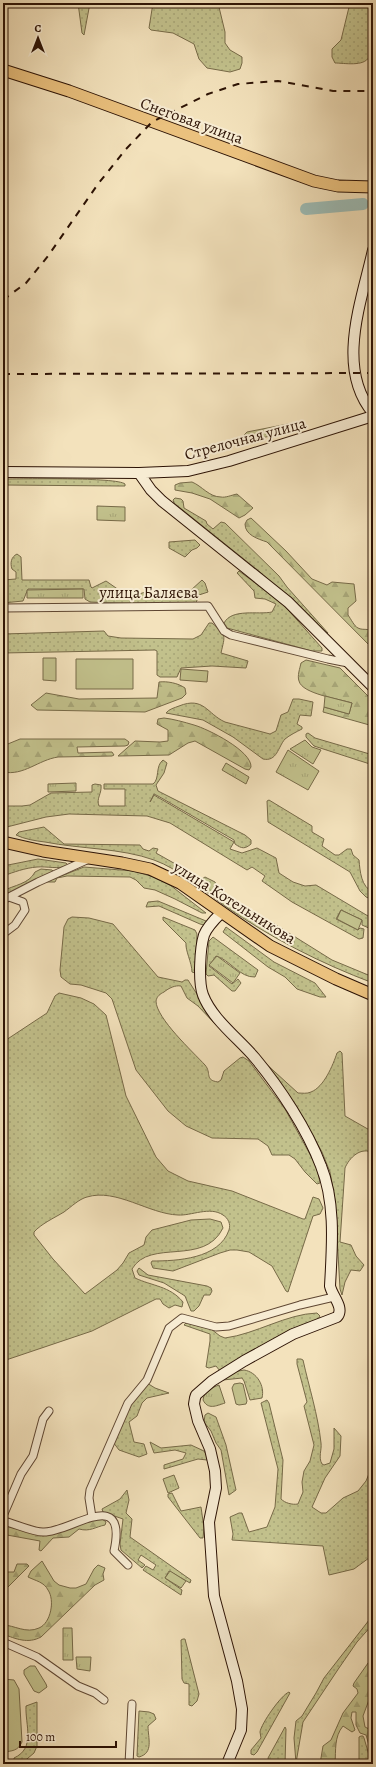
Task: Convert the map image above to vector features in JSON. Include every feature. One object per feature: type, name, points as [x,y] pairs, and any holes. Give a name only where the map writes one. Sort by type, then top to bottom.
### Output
[{"type":"main road","name":"Снеговая улица","points":[[3,70],[69,91],[314,181],[346,187],[373,188]]},
{"type":"main road","points":[[373,250],[359,311],[353,356],[357,385],[373,413]]},
{"type":"main road","name":"Стрелочная улица","points":[[3,472],[139,473],[188,471],[215,465],[373,416]]},
{"type":"main road","points":[[139,473],[151,490],[162,501],[288,602],[373,688]]},
{"type":"main road","name":"улица Котельникова","points":[[3,842],[43,851],[150,869],[180,883],[270,946],[336,979],[373,995]]},
{"type":"main road","points":[[221,913],[204,936],[200,980],[202,994],[227,1029],[254,1057],[275,1086],[304,1132],[321,1164],[329,1200],[332,1260],[330,1286],[340,1310],[340,1314],[337,1317],[293,1334],[255,1354],[212,1381],[196,1395],[195,1398],[194,1404],[198,1420],[210,1449],[215,1471],[216,1488],[209,1522],[214,1596],[237,1681],[242,1707],[241,1730],[227,1764]]},
{"type":"street","name":"улица Баляева","points":[[3,608],[208,606],[224,631],[231,635],[349,663]]},
{"type":"street","points":[[6,899],[38,882],[91,858]]},
{"type":"street","points":[[3,934],[15,925],[25,910],[23,902],[6,899]]},
{"type":"street","points":[[92,1517],[89,1498],[90,1490],[128,1403],[147,1380],[169,1328],[182,1318],[216,1327],[229,1326],[300,1305],[334,1297]]},
{"type":"street","points":[[3,1516],[22,1474],[33,1456],[43,1419],[49,1411]]},
{"type":"street","points":[[3,1521],[44,1533],[92,1517],[101,1516],[108,1518],[116,1524],[117,1531],[114,1551],[128,1565]]},
{"type":"street","points":[[3,1642],[37,1657],[78,1686],[95,1693],[104,1700]]},
{"type":"street","points":[[129,1764],[132,1704]]},
{"type":"green space","points":[[78,3],[90,3],[84,35],[82,33]]},
{"type":"green space","points":[[153,3],[218,3],[225,32],[225,43],[230,50],[242,57],[240,69],[230,72],[207,68],[199,59],[194,44],[173,33],[151,30],[149,28]]},
{"type":"green space","points":[[350,3],[371,3],[369,57],[363,62],[358,63],[335,63],[332,57],[332,49],[341,40]]},
{"type":"green space","points":[[293,423],[296,426],[294,429],[245,443],[243,442],[242,437],[247,432]]},
{"type":"green space","points":[[3,479],[105,480],[125,484],[125,486],[3,485]]},
{"type":"green space","points":[[192,482],[217,497],[237,494],[253,508],[239,518],[210,499],[192,493],[175,490],[175,485]]},
{"type":"green space","points":[[175,498],[181,499],[183,501],[184,508],[206,521],[207,524],[213,529],[221,522],[225,523],[279,576],[328,633],[326,634],[260,572],[174,503],[173,500]]},
{"type":"green space","points":[[97,506],[125,507],[125,521],[97,520]]},
{"type":"green space","points":[[251,518],[286,551],[312,579],[327,585],[332,582],[354,584],[356,601],[348,608],[348,615],[357,627],[360,629],[369,630],[373,633],[373,649],[267,542],[256,538],[247,531],[245,524],[247,520]]},
{"type":"green space","points":[[195,540],[200,545],[185,557],[169,548],[169,542]]},
{"type":"green space","points":[[17,554],[21,557],[22,580],[89,580],[92,588],[106,581],[129,597],[149,591],[190,591],[202,580],[205,583],[208,592],[196,596],[197,601],[195,603],[142,604],[90,602],[85,599],[84,589],[28,589],[23,601],[3,603],[3,580],[16,579],[16,572],[12,569],[11,562],[12,558]]},
{"type":"green space","points":[[239,571],[281,602],[322,648],[322,651],[312,651],[227,628],[224,623],[233,615],[272,612],[276,604],[265,599],[255,598],[254,591],[237,573]]},
{"type":"green space","points":[[83,589],[83,598],[27,598],[27,590]]},
{"type":"green space","points":[[209,623],[212,623],[217,627],[224,636],[221,653],[248,661],[246,668],[212,666],[181,668],[177,677],[160,677],[157,675],[157,651],[155,650],[3,653],[3,634],[104,631],[108,636],[121,638],[193,639],[201,635]]},
{"type":"green space","points":[[43,658],[56,658],[56,681],[43,680]]},
{"type":"green space","points":[[76,659],[133,659],[133,689],[76,689]]},
{"type":"green space","points":[[306,660],[340,668],[373,701],[373,726],[323,712],[324,707],[349,714],[352,703],[314,693],[302,686],[298,679],[299,672],[301,663]]},
{"type":"green space","points":[[181,669],[208,671],[207,682],[180,680]]},
{"type":"green space","points":[[159,682],[169,682],[179,685],[185,688],[186,694],[182,698],[145,712],[37,710],[31,705],[46,693],[79,699],[157,698]]},
{"type":"green space","points":[[325,696],[352,703],[349,714],[324,707]]},
{"type":"green space","points":[[293,699],[313,702],[311,716],[300,715],[297,724],[302,727],[302,729],[285,739],[277,753],[268,759],[263,759],[233,737],[203,720],[166,713],[187,703],[194,703],[205,707],[225,722],[270,734],[276,731],[281,715],[288,712]]},
{"type":"green space","points":[[164,718],[194,725],[218,736],[244,754],[251,767],[249,770],[245,769],[195,741],[188,743],[169,755],[118,756],[135,741],[168,741],[168,730],[157,724],[158,719]]},
{"type":"green space","points":[[308,733],[315,738],[373,755],[373,765],[314,746],[306,737],[306,734]]},
{"type":"green space","points":[[20,739],[125,739],[129,742],[128,745],[125,746],[77,747],[78,753],[112,752],[114,755],[112,756],[58,757],[18,772],[3,772],[3,746]]},
{"type":"green space","points":[[305,740],[312,747],[321,750],[313,764],[290,749]]},
{"type":"green space","points":[[288,750],[319,771],[308,790],[276,772]]},
{"type":"green space","points":[[163,760],[167,763],[164,773],[156,785],[158,791],[245,835],[251,840],[251,844],[245,848],[240,847],[235,844],[234,840],[154,794],[150,802],[154,795],[234,842],[230,849],[242,853],[257,848],[276,858],[279,873],[293,882],[305,886],[316,885],[373,919],[371,929],[362,925],[362,920],[341,910],[336,919],[358,930],[360,928],[364,929],[363,938],[359,939],[292,902],[262,881],[265,876],[252,867],[247,870],[170,823],[147,816],[69,814],[46,817],[3,828],[3,806],[30,805],[51,793],[92,792],[92,785],[95,784],[101,785],[98,801],[99,806],[125,806],[125,789],[104,789],[104,784],[153,784],[156,779],[159,766]]},
{"type":"green space","points":[[226,763],[249,777],[246,784],[222,770]]},
{"type":"green space","points":[[76,783],[76,791],[48,792],[48,784]]},
{"type":"green space","points":[[269,800],[312,826],[312,832],[324,839],[322,846],[335,855],[339,855],[347,849],[351,849],[353,855],[359,860],[364,883],[369,890],[373,892],[373,900],[366,897],[360,891],[350,872],[268,822],[267,801]]},
{"type":"green space","points":[[44,827],[64,844],[140,845],[143,849],[149,851],[153,848],[158,849],[156,853],[202,879],[205,877],[215,882],[218,889],[257,915],[260,915],[332,960],[373,977],[373,983],[296,949],[260,929],[242,918],[182,874],[154,860],[128,853],[38,841],[26,839],[16,835],[19,832]]},
{"type":"green space","points":[[38,859],[66,863],[68,865],[57,868],[41,867],[20,870],[3,876],[3,866]]},
{"type":"green space","points":[[84,867],[133,871],[154,877],[170,885],[206,913],[202,913],[155,890],[144,888],[136,880],[130,877],[67,876],[57,878],[55,882],[46,882]]},
{"type":"green space","points":[[41,869],[52,870],[54,872],[3,896],[3,891],[25,882],[35,872]]},
{"type":"green space","points":[[158,901],[207,922],[204,925],[200,924],[159,906],[146,907],[148,902]]},
{"type":"green space","points":[[341,910],[362,920],[358,930],[337,919]]},
{"type":"green space","points":[[72,917],[89,918],[113,924],[158,977],[182,982],[188,980],[217,1026],[198,1006],[187,998],[181,986],[170,988],[160,994],[157,998],[156,1001],[162,1016],[168,1025],[205,1065],[211,1080],[218,1082],[221,1080],[224,1071],[240,1058],[243,1057],[249,1061],[285,1109],[317,1167],[320,1183],[317,1184],[295,1159],[289,1155],[272,1155],[268,1146],[258,1139],[212,1138],[186,1126],[168,1111],[136,1070],[112,999],[106,993],[81,985],[70,984],[61,977],[60,970],[64,927],[68,919]]},
{"type":"green space","points":[[163,917],[195,930],[197,934],[195,973],[192,972],[186,943],[163,920]]},
{"type":"green space","points":[[226,927],[274,962],[315,983],[326,997],[320,997],[297,989],[285,977],[268,967],[223,932]]},
{"type":"green space","points":[[213,937],[258,970],[255,977],[244,975],[216,956],[209,966],[232,984],[238,979],[241,983],[235,991],[232,991],[214,975],[208,976],[206,974],[209,941]]},
{"type":"green space","points":[[217,956],[240,973],[233,983],[209,965]]},
{"type":"green space","points":[[59,993],[81,998],[94,1004],[106,1015],[126,1096],[156,1157],[168,1171],[188,1181],[232,1191],[303,1219],[305,1219],[313,1197],[319,1199],[323,1208],[320,1214],[313,1216],[288,1292],[272,1266],[249,1252],[230,1250],[173,1271],[153,1268],[151,1263],[152,1261],[185,1259],[207,1253],[216,1247],[224,1240],[230,1228],[229,1221],[218,1212],[206,1211],[183,1215],[167,1214],[121,1198],[98,1195],[87,1197],[78,1201],[34,1232],[34,1235],[53,1259],[85,1294],[117,1270],[129,1253],[144,1245],[146,1237],[152,1230],[191,1220],[210,1219],[221,1222],[223,1228],[214,1240],[203,1246],[191,1250],[151,1255],[140,1260],[132,1269],[135,1278],[167,1289],[178,1297],[183,1302],[182,1307],[175,1305],[169,1308],[163,1304],[160,1299],[156,1299],[92,1331],[3,1361],[3,1042],[47,1013],[55,996]]},
{"type":"green space","points":[[340,1051],[342,1053],[345,1116],[373,1132],[373,1153],[364,1151],[356,1154],[349,1160],[345,1168],[340,1242],[351,1245],[356,1256],[364,1265],[360,1271],[351,1270],[345,1282],[342,1295],[340,1289],[335,1200],[330,1172],[322,1152],[309,1129],[264,1062],[298,1093],[308,1093],[316,1089],[324,1081],[337,1053]]},
{"type":"green space","points":[[139,1268],[148,1275],[207,1286],[211,1288],[212,1291],[210,1295],[204,1295],[199,1306],[194,1311],[191,1311],[185,1296],[164,1283],[139,1275],[137,1271]]},
{"type":"green space","points":[[317,1313],[320,1316],[318,1319],[278,1337],[220,1371],[216,1366],[209,1368],[206,1367],[210,1334],[184,1325],[186,1323],[211,1329],[225,1338],[248,1333],[282,1320],[305,1314]]},
{"type":"green space","points":[[297,1359],[303,1360],[318,1422],[321,1446],[320,1459],[322,1464],[324,1465],[330,1463],[334,1449],[334,1428],[341,1436],[340,1456],[325,1478],[312,1507],[321,1513],[326,1513],[343,1498],[358,1491],[366,1481],[373,1464],[373,1555],[354,1569],[329,1575],[323,1546],[232,1540],[233,1534],[230,1517],[242,1513],[249,1532],[267,1527],[275,1507],[278,1469],[261,1403],[267,1400],[283,1460],[281,1499],[284,1502],[298,1504],[303,1492],[302,1482],[304,1471],[310,1461],[314,1445],[304,1406],[307,1402]]},
{"type":"green space","points":[[244,1370],[249,1371],[259,1380],[263,1393],[262,1398],[250,1400],[242,1378],[223,1380],[233,1372]]},
{"type":"green space","points":[[147,1383],[155,1388],[169,1393],[147,1398],[142,1403],[137,1416],[129,1422],[134,1442],[144,1444],[147,1454],[139,1457],[119,1450],[113,1442],[129,1405]]},
{"type":"green space","points":[[234,1384],[243,1384],[247,1401],[246,1404],[239,1405],[236,1404],[232,1388]]},
{"type":"green space","points":[[219,1385],[225,1403],[212,1406],[207,1405],[203,1400],[206,1392]]},
{"type":"green space","points":[[208,1413],[216,1417],[226,1445],[236,1490],[229,1495],[221,1450],[211,1431],[204,1422],[205,1415]]},
{"type":"green space","points":[[150,1442],[161,1448],[191,1445],[204,1451],[209,1459],[198,1459],[164,1469],[164,1465],[183,1459],[186,1453],[175,1450],[154,1453]]},
{"type":"green space","points":[[174,1475],[179,1488],[168,1493],[163,1479]]},
{"type":"green space","points":[[127,1490],[129,1500],[126,1513],[132,1519],[130,1537],[191,1580],[190,1583],[169,1571],[165,1578],[182,1590],[181,1595],[143,1570],[146,1566],[153,1570],[156,1565],[141,1555],[138,1560],[145,1565],[142,1568],[121,1550],[120,1544],[123,1519],[103,1512],[102,1509],[120,1499]]},
{"type":"green space","points":[[172,1493],[181,1511],[201,1507],[204,1528],[203,1538],[200,1538],[168,1497],[168,1494]]},
{"type":"green space","points":[[101,1518],[106,1522],[105,1525],[89,1530],[79,1529],[69,1537],[53,1538],[41,1551],[39,1550],[40,1541],[7,1535],[3,1540],[3,1525],[43,1536],[80,1523]]},
{"type":"green space","points":[[42,1561],[54,1581],[59,1585],[76,1588],[86,1584],[94,1569],[98,1565],[105,1568],[103,1574],[104,1580],[95,1585],[41,1637],[27,1640],[17,1639],[3,1634],[3,1625],[25,1630],[34,1630],[43,1625],[49,1616],[51,1611],[50,1594],[44,1585],[28,1577],[31,1571]]},
{"type":"green space","points":[[17,1564],[27,1564],[29,1566],[3,1592],[5,1574],[7,1572],[14,1572]]},
{"type":"green space","points":[[170,1571],[186,1581],[181,1588],[165,1578]]},
{"type":"green space","points":[[373,1615],[373,1624],[357,1642],[303,1722],[296,1763],[294,1738],[296,1721],[302,1716],[324,1678]]},
{"type":"green space","points":[[63,1628],[72,1628],[73,1660],[63,1660]]},
{"type":"green space","points":[[185,1639],[199,1694],[197,1701],[192,1706],[189,1705],[189,1684],[184,1683],[182,1679],[181,1640]]},
{"type":"green space","points":[[373,1656],[373,1689],[363,1716],[365,1727],[373,1731],[373,1752],[371,1752],[366,1735],[360,1733],[356,1725],[356,1712],[352,1712],[351,1718],[355,1730],[352,1732],[343,1726],[340,1730],[336,1744],[335,1764],[320,1764],[323,1746],[331,1740],[343,1713],[358,1693],[357,1689],[353,1686],[354,1683]]},
{"type":"green space","points":[[76,1657],[91,1657],[90,1671],[77,1669]]},
{"type":"green space","points":[[30,1666],[35,1666],[47,1687],[39,1693],[34,1691],[24,1674],[24,1670]]},
{"type":"green space","points":[[3,1679],[14,1680],[19,1689],[22,1742],[17,1749],[3,1752]]},
{"type":"green space","points":[[289,1692],[290,1693],[257,1752],[254,1755],[251,1754],[251,1750],[261,1738],[261,1728],[281,1698]]},
{"type":"green space","points":[[37,1702],[37,1746],[34,1753],[21,1764],[14,1764],[14,1758],[21,1754],[27,1742],[26,1706]]},
{"type":"green space","points":[[139,1711],[154,1714],[156,1719],[148,1726],[149,1744],[147,1752],[139,1757],[137,1756]]},
{"type":"green space","points":[[285,1727],[285,1764],[269,1764],[268,1758]]},
{"type":"green space","points":[[361,1736],[364,1738],[371,1762],[370,1764],[359,1762],[359,1737]]},
{"type":"waterway","points":[[306,209],[363,204]]},
{"type":"railway","points":[[3,300],[26,283],[48,256],[98,184],[126,149],[152,122],[208,94],[238,84],[278,81],[333,91],[373,91]]},
{"type":"railway","points":[[3,374],[373,373]]}]
